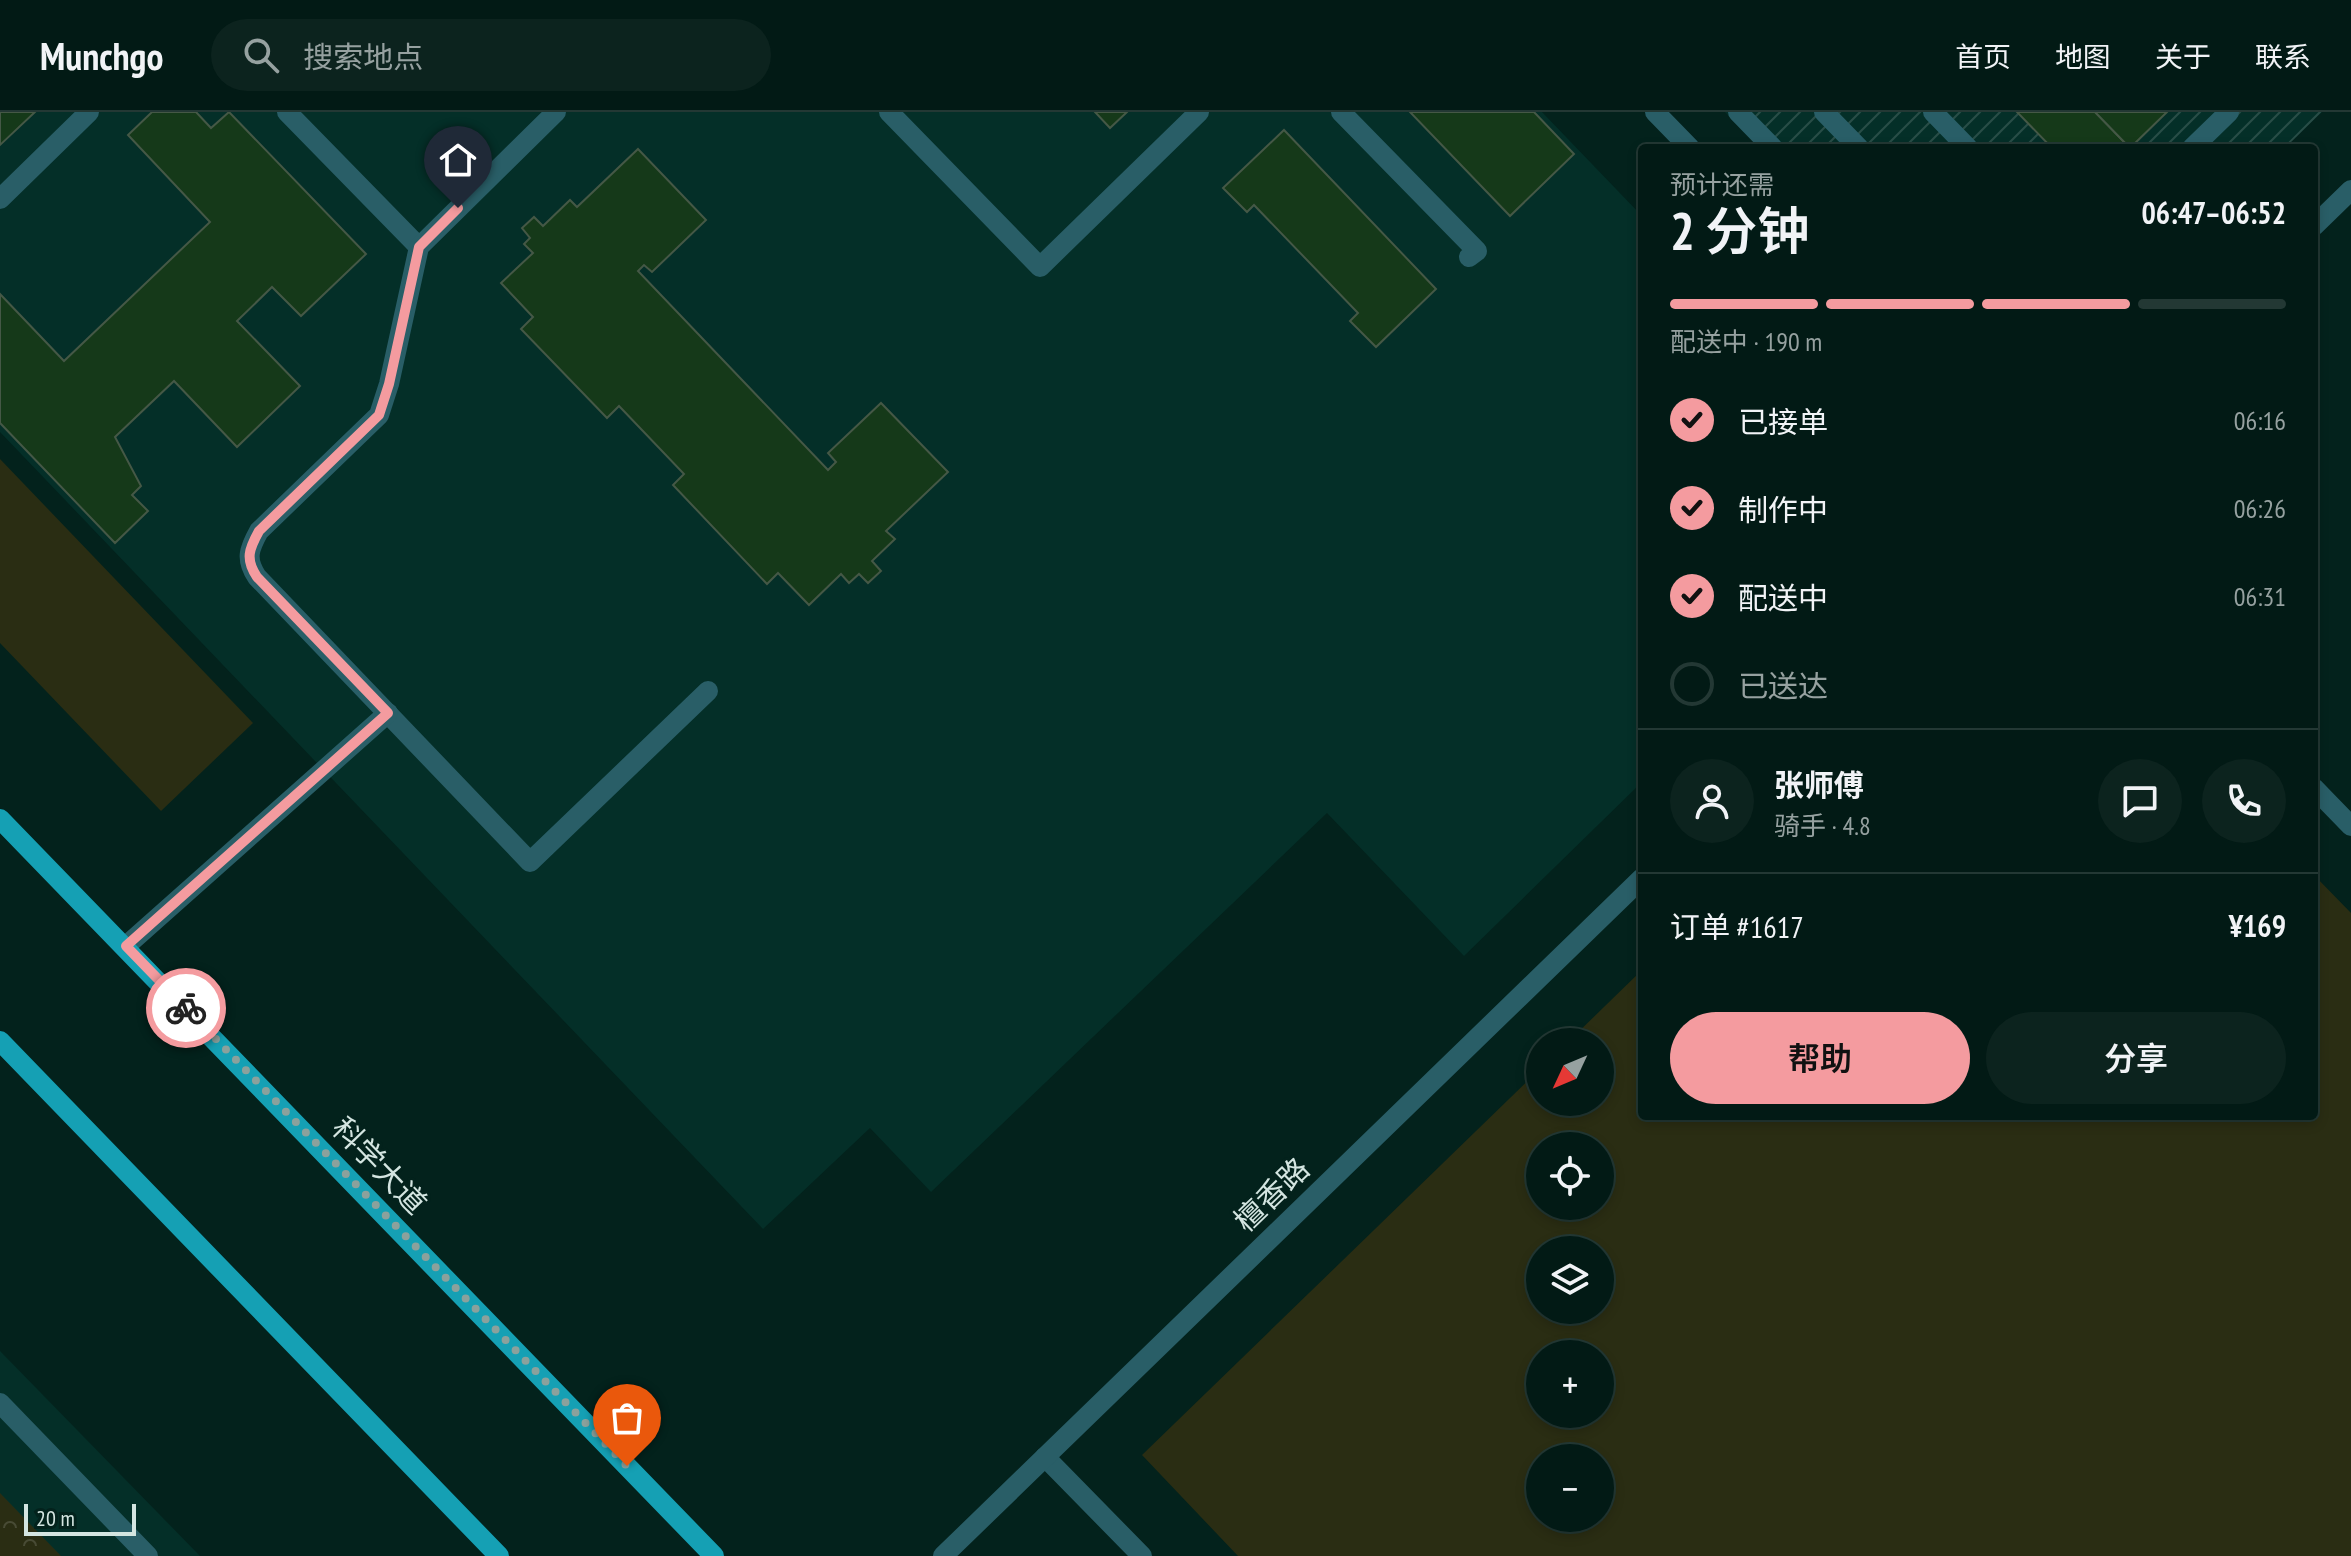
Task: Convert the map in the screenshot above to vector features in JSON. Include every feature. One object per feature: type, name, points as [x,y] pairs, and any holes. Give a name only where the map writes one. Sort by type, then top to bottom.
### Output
[{"type":"main road","name":"科学大道","points":[[0,819],[714,1556]]},
{"type":"main road","points":[[0,1041],[499,1556]]},
{"type":"street","points":[[0,199],[89,112]]},
{"type":"street","points":[[287,112],[419,247]]},
{"type":"street","points":[[556,112],[419,247],[389,384],[379,415],[259,531],[248,555],[250,566],[257,577],[530,862],[708,691]]},
{"type":"street","points":[[889,112],[1040,267],[1199,112]]},
{"type":"street","points":[[1341,112],[1477,251],[1469,257]]},
{"type":"street","points":[[1655,112],[1686,144]]},
{"type":"street","points":[[1738,112],[1769,144]]},
{"type":"street","points":[[1824,112],[1855,144]]},
{"type":"street","points":[[1933,112],[1957,144]]},
{"type":"street","points":[[2196,144],[2229,112]]},
{"type":"street","points":[[2318,222],[2351,190]]},
{"type":"street","points":[[126,946],[388,713]]},
{"type":"street","points":[[2318,792],[2351,826]]},
{"type":"street","name":"檀香路","points":[[943,1556],[1638,882]]},
{"type":"street","points":[[0,1403],[148,1556]]},
{"type":"street","points":[[1045,1457],[1142,1556]]},
{"type":"shaded area","points":[[0,112],[1542,112],[1638,212],[1638,786],[1464,956],[1327,813],[931,1192],[870,1128],[763,1229],[0,432]]},
{"type":"shaded area","points":[[1725,112],[2322,112],[2289,144],[1756,144]]},
{"type":"shaded area","points":[[0,1351],[200,1556],[0,1556]]},
{"type":"green space","points":[[0,459],[253,723],[161,811],[0,643]]},
{"type":"green space","points":[[2318,879],[2351,913],[2351,1556],[1238,1556],[1142,1455],[1526,1083],[1526,1116],[1614,1116],[1614,1028],[1582,1028],[1638,974],[1638,1120],[2318,1120]]},
{"type":"green space","points":[[0,1493],[61,1556],[0,1556]]},
{"type":"building","points":[[0,112],[35,112],[0,145]]},
{"type":"building","points":[[152,112],[196,112],[211,128],[229,112],[366,254],[301,316],[272,287],[237,321],[300,386],[237,447],[174,381],[115,437],[141,486],[132,495],[148,511],[115,543],[0,423],[0,294],[64,361],[210,222],[128,135]]},
{"type":"building","points":[[1095,112],[1127,112],[1110,128]]},
{"type":"building","points":[[1410,112],[1534,112],[1574,154],[1510,216]]},
{"type":"building","points":[[2017,112],[2095,112],[2126,144],[2048,144]]},
{"type":"building","points":[[2095,112],[2167,112],[2134,144],[2126,144]]},
{"type":"building","points":[[1284,130],[1436,289],[1376,347],[1350,321],[1358,313],[1254,205],[1247,212],[1223,188]]},
{"type":"building","points":[[638,149],[706,220],[652,272],[644,265],[638,271],[828,470],[836,462],[828,453],[881,403],[948,472],[886,531],[895,539],[872,561],[881,571],[868,583],[859,574],[849,583],[841,574],[809,605],[778,573],[767,584],[673,485],[684,474],[619,406],[607,418],[521,329],[533,317],[501,283],[533,253],[524,244],[530,238],[522,228],[534,217],[543,226],[570,200],[577,207]]},
{"type":"way so far","points":[[186,1008],[627,1466]]},
{"type":"route","points":[[186,1008],[126,946],[388,713],[257,577],[248,555],[259,531],[379,415],[389,384],[419,247],[458,208]]}]
